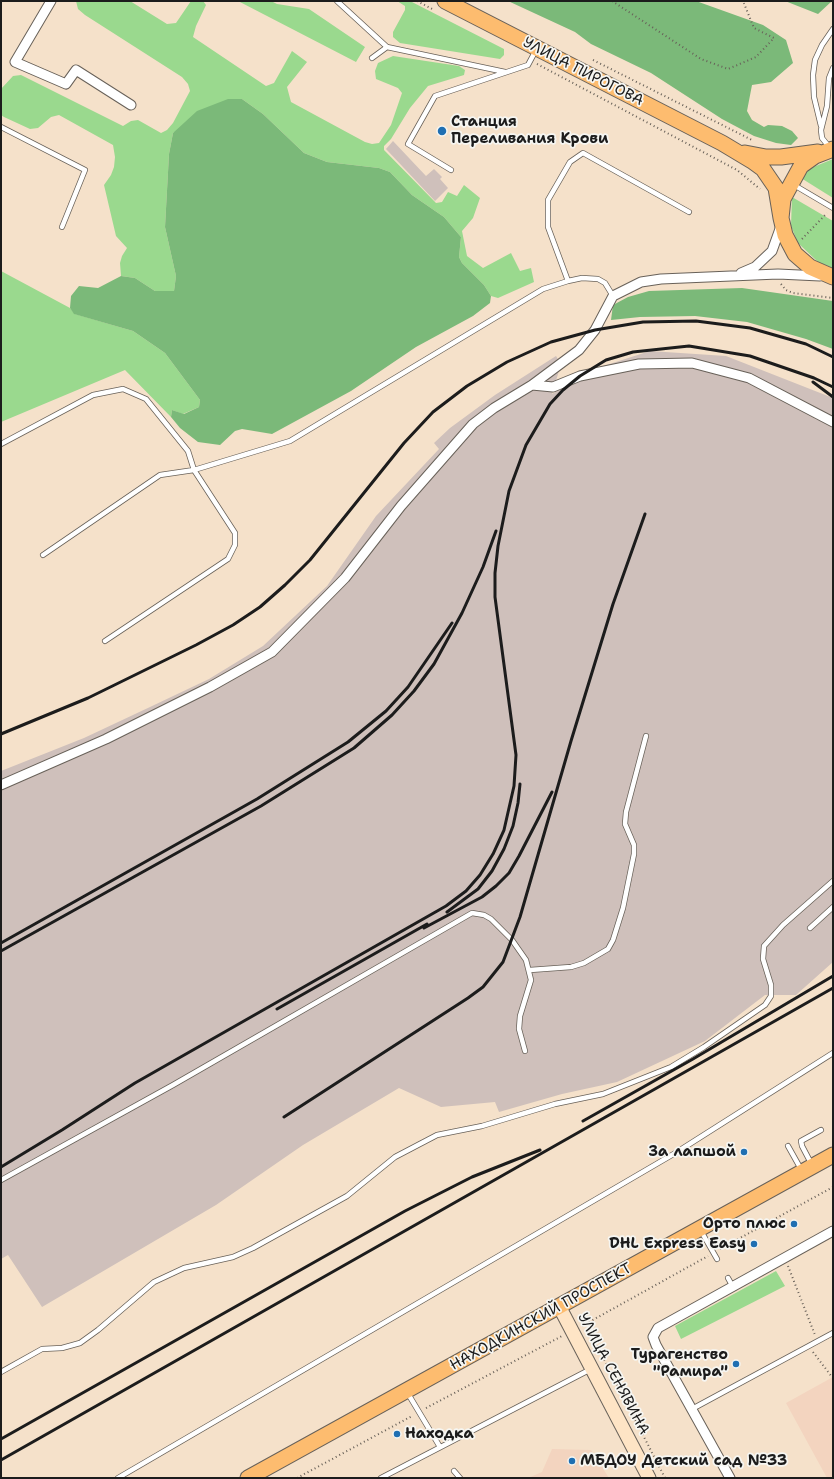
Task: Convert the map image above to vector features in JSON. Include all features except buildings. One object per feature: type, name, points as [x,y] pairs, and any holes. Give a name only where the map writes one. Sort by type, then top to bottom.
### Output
[{"type":"main road","name":"УЛИЦА ПИРОГОВА","points":[[442,7],[534,55],[722,143]]},
{"type":"main road","points":[[722,143],[751,155],[766,157],[797,156],[832,149]]},
{"type":"main road","points":[[722,143],[763,169],[771,177],[780,198],[781,218],[785,235],[795,254],[810,267],[832,277]]},
{"type":"main road","points":[[781,218],[783,199],[802,166],[815,156],[832,149]]},
{"type":"main road","name":"НАХОДКИНСКИЙ ПРОСПЕКТ","points":[[248,1478],[833,1155]]},
{"type":"street","points":[[52,1],[15,62],[66,84],[76,70],[131,105]]},
{"type":"street","points":[[724,276],[741,273],[755,267],[763,261],[772,251],[777,238],[781,218]]},
{"type":"street","points":[[1,785],[126,728],[210,687],[272,652],[345,578],[400,506],[473,424],[494,408],[532,385],[579,350],[595,330],[613,296],[641,282],[661,279],[778,274],[832,277]]},
{"type":"street","points":[[532,385],[553,387],[580,376],[639,364],[692,363],[749,378],[833,422]]},
{"type":"street","points":[[730,1478],[656,1345],[653,1337],[658,1328],[833,1231]]},
{"type":"street","name":"УЛИЦА СЕНЯВИНА","points":[[559,1306],[649,1478]]},
{"type":"lane","points":[[337,1],[387,47],[507,72]]},
{"type":"lane","points":[[832,149],[822,138],[821,126],[814,97],[813,74],[815,60],[822,45],[833,28]]},
{"type":"lane","points":[[372,58],[387,47]]},
{"type":"lane","points":[[451,170],[408,144],[435,96],[528,66],[534,55]]},
{"type":"lane","points":[[821,126],[827,106],[829,78],[833,68]]},
{"type":"lane","points":[[827,106],[833,99]]},
{"type":"lane","points":[[1,127],[86,170],[62,227]]},
{"type":"lane","points":[[568,281],[548,226],[548,200],[570,162],[584,153],[690,212]]},
{"type":"lane","points":[[791,183],[832,208]]},
{"type":"lane","points":[[43,555],[160,475],[194,470],[290,440],[543,289],[582,278],[598,279],[605,283],[613,296]]},
{"type":"lane","points":[[1,444],[92,395],[123,389],[146,399],[188,451],[194,470],[235,532],[235,545],[228,559],[105,641]]},
{"type":"lane","points":[[530,970],[571,967],[608,949],[613,940],[623,908],[634,854],[634,845],[625,824],[626,812],[646,736]]},
{"type":"lane","points":[[1,1372],[42,1349],[62,1348],[80,1343],[98,1330],[154,1282],[184,1268],[233,1257],[253,1248],[347,1196],[395,1157],[437,1135],[482,1126],[555,1104],[603,1094],[671,1067],[704,1047],[765,1005],[771,996],[771,985],[763,959],[764,946],[783,925],[833,881]]},
{"type":"lane","points":[[810,928],[833,907]]},
{"type":"lane","points":[[1,1180],[173,1085],[472,913],[484,915],[491,919],[518,948],[526,960],[530,970],[530,984],[519,1022],[519,1029],[525,1051]]},
{"type":"lane","points":[[118,1478],[678,1152],[833,1053]]},
{"type":"lane","points":[[808,1169],[801,1141],[821,1130]]},
{"type":"lane","points":[[788,1146],[808,1169]]},
{"type":"lane","points":[[700,1229],[717,1259]]},
{"type":"lane","points":[[728,1278],[733,1287]]},
{"type":"lane","points":[[692,1409],[833,1333]]},
{"type":"lane","points":[[381,1478],[592,1368]]},
{"type":"lane","points":[[406,1391],[440,1447]]},
{"type":"lane","points":[[454,1471],[460,1478]]},
{"type":"path","points":[[418,1],[442,7]]},
{"type":"path","points":[[612,1],[701,59],[728,69],[756,57],[774,38],[754,28],[744,1]]},
{"type":"path","points":[[534,55],[737,170],[764,192]]},
{"type":"path","points":[[587,57],[754,141]]},
{"type":"path","points":[[792,248],[832,208]]},
{"type":"path","points":[[778,274],[782,286],[786,290],[814,296],[833,298]]},
{"type":"path","points":[[785,1258],[817,1342]]},
{"type":"path","points":[[586,1324],[665,1478]]},
{"type":"path","points":[[809,1346],[832,1377]]},
{"type":"shaded area","points":[[393,141],[426,176],[434,169],[442,177],[440,179],[448,188],[435,201],[386,149]]},
{"type":"shaded area","points":[[650,351],[726,356],[833,398],[833,962],[796,995],[765,995],[705,1041],[617,1082],[562,1094],[499,1112],[495,1102],[441,1107],[399,1088],[303,1145],[216,1205],[42,1307],[8,1255],[1,1259],[1,771],[84,738],[209,679],[263,646],[327,586],[376,516],[439,449],[434,443],[450,428],[495,395],[556,356],[561,364],[552,394],[591,370]]},
{"type":"shaded area","points":[[833,1377],[833,1478],[827,1478],[786,1403]]},
{"type":"shaded area","name":"МБДОУ Детский сад №33","points":[[552,1449],[591,1450],[609,1478],[528,1478],[542,1472]]},
{"type":"green space","points":[[76,1],[130,1],[167,24],[176,23],[191,1],[203,1],[206,5],[196,26],[193,37],[266,86],[274,83],[292,51],[307,62],[287,87],[291,102],[365,142],[372,144],[379,143],[391,125],[402,93],[398,88],[376,79],[375,71],[378,63],[393,56],[459,66],[465,70],[464,75],[428,86],[410,108],[391,139],[384,146],[384,150],[436,203],[442,202],[448,192],[457,196],[464,185],[480,198],[473,218],[462,231],[467,256],[483,268],[511,253],[520,271],[531,268],[534,282],[498,298],[491,296],[484,285],[462,263],[459,257],[461,237],[444,217],[412,195],[390,172],[379,168],[327,162],[304,153],[263,114],[242,99],[173,133],[169,154],[165,227],[176,276],[174,291],[155,291],[135,278],[121,276],[120,263],[127,248],[116,236],[104,185],[111,175],[114,167],[115,157],[113,145],[59,115],[51,117],[38,128],[30,129],[4,117],[1,115],[1,89],[13,76],[21,75],[123,126],[131,121],[138,120],[161,133],[167,130],[173,123],[190,91],[188,84],[182,77],[85,15],[78,9]]},
{"type":"green space","points":[[238,1],[271,1],[277,4],[309,9],[365,47],[356,62]]},
{"type":"green space","points":[[397,1],[410,1],[504,49],[504,55],[500,59],[400,43],[393,37],[393,32],[405,10],[405,6]]},
{"type":"green space","points":[[508,1],[696,1],[763,25],[786,40],[793,63],[771,82],[752,85],[747,111],[752,120],[764,127],[768,125],[782,126],[792,131],[798,138],[791,145],[776,143],[754,136],[722,119],[651,73],[591,44],[575,32]]},
{"type":"green space","points":[[785,1],[832,1],[818,14]]},
{"type":"green space","points":[[228,99],[242,99],[263,114],[304,153],[327,162],[379,168],[390,172],[412,195],[444,217],[461,237],[459,257],[462,263],[484,285],[491,296],[490,303],[473,316],[416,347],[351,391],[272,434],[242,429],[235,431],[220,445],[198,442],[180,428],[171,417],[172,410],[184,414],[199,407],[200,400],[165,353],[133,331],[74,314],[70,308],[71,296],[79,286],[98,288],[121,276],[135,278],[155,291],[174,291],[176,276],[165,227],[169,154],[173,133],[197,111]]},
{"type":"green space","points":[[833,159],[833,198],[801,178],[811,168]]},
{"type":"green space","points":[[792,197],[833,221],[833,268],[818,262],[798,243],[791,226]]},
{"type":"green space","points":[[1,271],[70,308],[75,314],[133,331],[165,353],[200,400],[199,407],[183,414],[172,410],[171,417],[125,370],[1,422]]},
{"type":"green space","points":[[742,288],[833,301],[833,349],[806,339],[747,322],[695,316],[640,317],[611,320],[613,305],[628,297],[649,291]]},
{"type":"green space","points":[[776,1271],[785,1286],[681,1339],[675,1326]]},
{"type":"railway","points":[[1,734],[88,698],[196,645],[233,625],[260,607],[310,560],[404,443],[433,412],[467,386],[507,362],[551,342],[595,330],[643,322],[696,321],[750,328],[806,344],[833,357]]},
{"type":"railway","points":[[1,1167],[135,1083],[446,906],[466,891],[480,875],[493,854],[504,830],[514,786],[516,755],[495,597],[495,573],[498,546],[509,491],[526,445],[550,404],[563,390],[580,376],[606,360],[633,352],[689,346],[750,356],[814,378],[833,387]]},
{"type":"railway","points":[[813,382],[833,397]]},
{"type":"railway","points":[[284,1117],[468,998],[483,987],[503,962],[520,917],[571,741],[613,604],[645,514]]},
{"type":"railway","points":[[1,951],[261,806],[354,748],[392,715],[414,691],[434,664],[462,613],[483,567],[496,531]]},
{"type":"railway","points":[[1,943],[257,799],[348,742],[386,711],[408,687],[452,623]]},
{"type":"railway","points":[[447,912],[478,889],[492,871],[504,849],[513,826],[520,784]]},
{"type":"railway","points":[[424,928],[482,897],[509,873],[552,792]]},
{"type":"railway","points":[[277,1009],[427,924]]},
{"type":"railway","points":[[583,1121],[693,1059],[833,976]]},
{"type":"railway","points":[[1,1460],[833,988]]},
{"type":"railway","points":[[1,1439],[405,1211],[472,1177],[540,1150]]},
{"type":"place","name":"Станция Переливания Крови","points":[[442,131]]},
{"type":"place","name":"За лапшой","points":[[744,1152]]},
{"type":"place","name":"Орто плюс","points":[[794,1224]]},
{"type":"place","name":"DHL Express Easy","points":[[754,1244]]},
{"type":"place","name":"Турагенство \"Рамира\"","points":[[736,1364]]},
{"type":"place","name":"Находка","points":[[397,1434]]},
{"type":"place","name":"МБДОУ Детский сад №33","points":[[572,1461]]}]
